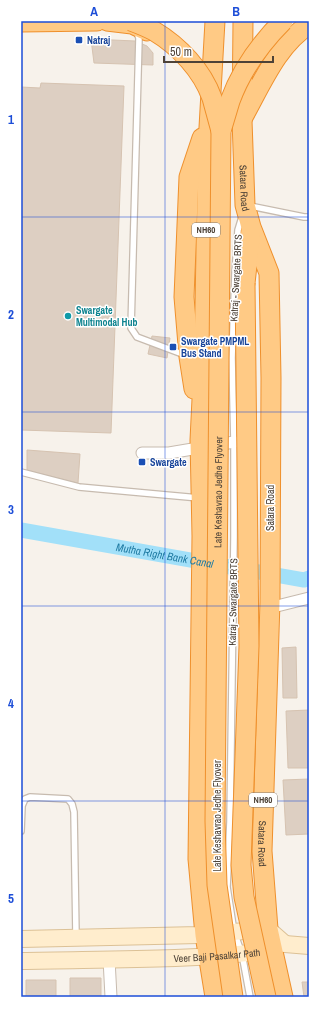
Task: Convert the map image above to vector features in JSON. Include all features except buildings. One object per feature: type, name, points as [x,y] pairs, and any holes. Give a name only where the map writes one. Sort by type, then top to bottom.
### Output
[{"type":"highway","points":[[21,22],[97,21]]},
{"type":"highway","points":[[107,21],[132,23],[161,39],[183,60],[195,76],[209,115],[189,177],[184,297],[189,357],[201,444]]},
{"type":"highway","name":"NH60","points":[[208,956],[198,859],[202,536],[201,444],[209,115],[215,21]]},
{"type":"highway","name":"Satara Road","points":[[243,21],[242,120],[245,205],[251,227],[269,273],[271,378],[270,605],[262,851],[268,929],[279,947],[283,997]]},
{"type":"highway","name":"Late Keshavrao Jedhe Flyover","points":[[233,997],[217,885],[215,821],[221,131],[230,100],[251,61],[272,32],[283,21]]},
{"type":"highway","name":"Late Keshavrao Jedhe Flyover","points":[[132,23],[153,30],[170,42],[190,62],[198,72],[211,96],[221,131]]},
{"type":"highway","points":[[242,120],[274,61],[286,45],[309,25]]},
{"type":"highway","points":[[251,227],[245,283],[250,646],[241,865],[244,897],[266,997]]},
{"type":"highway","points":[[208,956],[215,997]]},
{"type":"main road","points":[[21,939],[205,935],[268,929]]},
{"type":"main road","name":"Veer Baji Pasalkar Path","points":[[21,960],[208,956],[242,954],[279,947],[309,946]]},
{"type":"street","points":[[142,453],[169,453],[201,444],[234,442]]},
{"type":"street","points":[[270,605],[309,598]]},
{"type":"street","points":[[109,959],[111,997]]},
{"type":"lane","points":[[132,23],[139,38],[131,328],[137,337],[189,357]]},
{"type":"lane","points":[[245,205],[304,218],[309,217]]},
{"type":"lane","name":"Katraj - Swargate BRTS","points":[[245,205],[238,230],[232,358],[234,537],[230,807],[227,887],[234,932],[242,954],[250,997]]},
{"type":"lane","points":[[21,472],[79,487],[201,498]]},
{"type":"lane","points":[[21,831],[22,806],[25,799],[30,797],[68,799],[72,804],[74,812],[76,938]]},
{"type":"waterway","name":"Mutha Right Bank Canal","points":[[21,530],[304,580],[309,578]]},
{"type":"place","name":"Natraj","points":[[79,40]]},
{"type":"place","name":"Swargate Multimodal Hub","points":[[68,316]]},
{"type":"place","name":"Swargate PMPML Bus Stand","points":[[173,347]]},
{"type":"place","name":"Swargate","points":[[142,462]]}]
